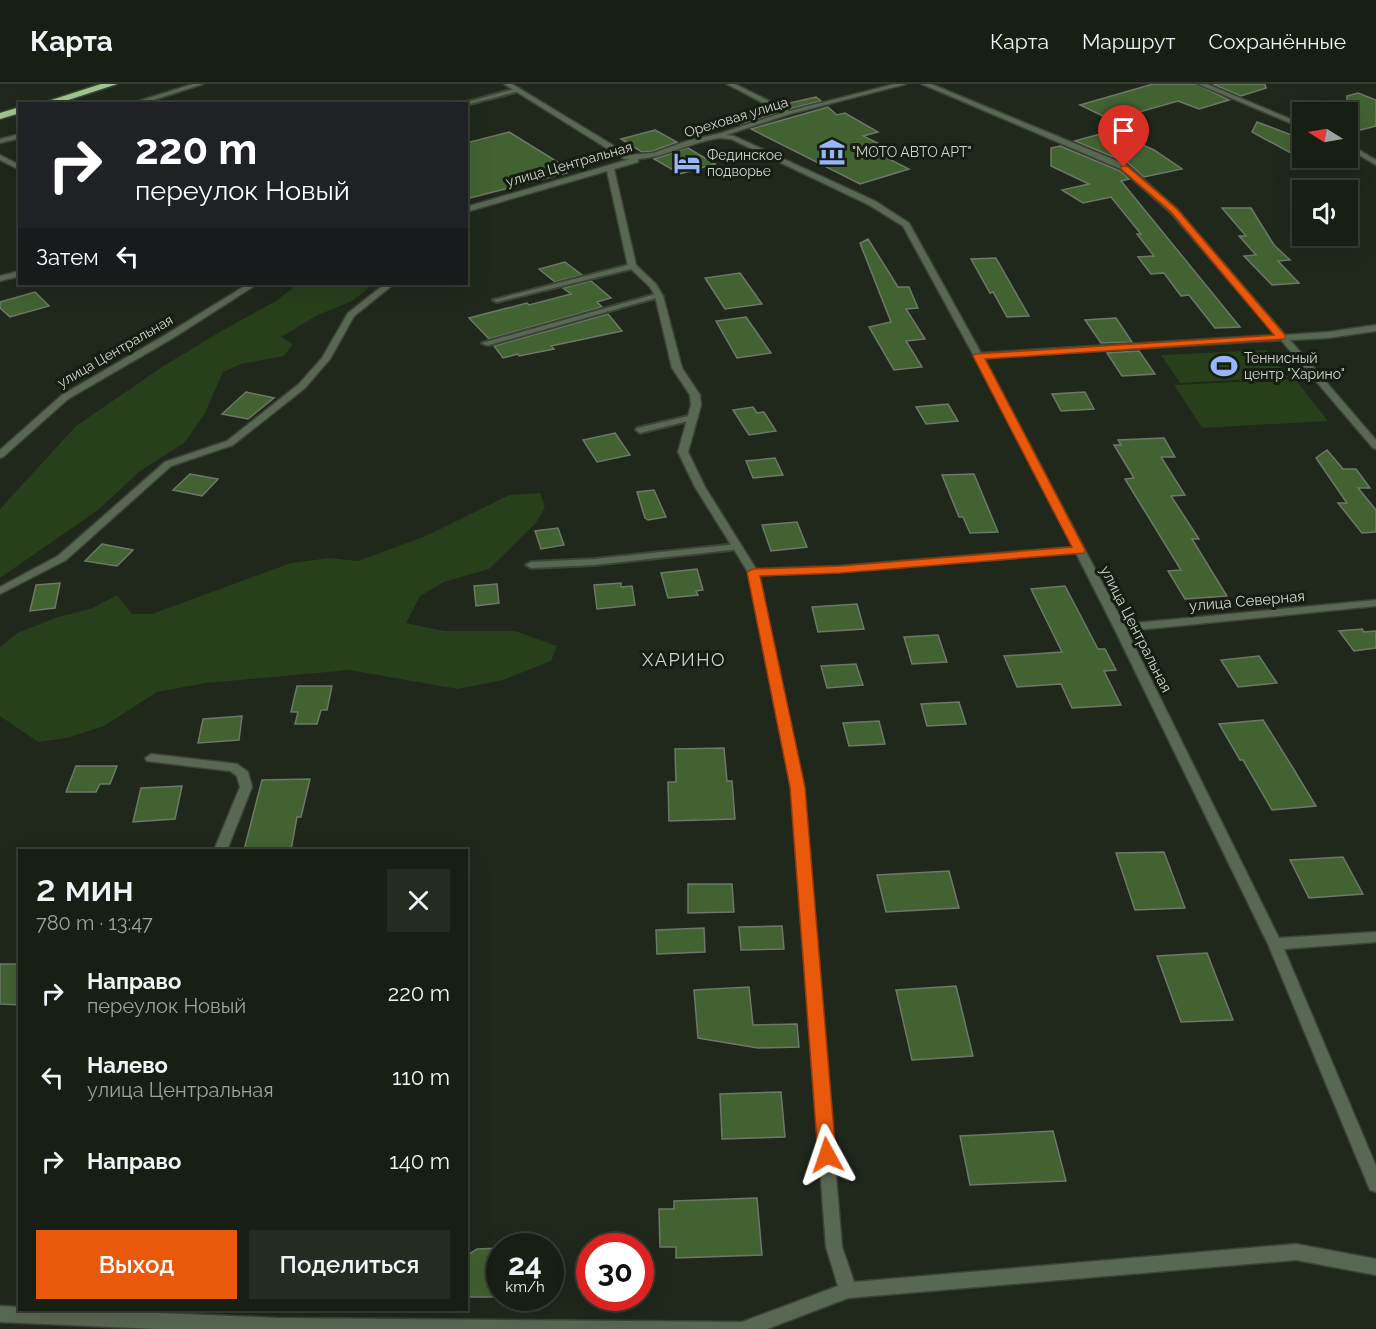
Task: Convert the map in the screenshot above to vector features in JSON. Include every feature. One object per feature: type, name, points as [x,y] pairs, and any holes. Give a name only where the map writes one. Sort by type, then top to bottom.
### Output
[{"type":"highway","points":[[51,102],[112,84]]},
{"type":"highway","points":[[0,116],[18,112]]},
{"type":"street","points":[[139,102],[200,84]]},
{"type":"street","name":"улица Центральная","points":[[507,84],[627,157],[646,157]]},
{"type":"street","points":[[730,84],[788,114]]},
{"type":"street","name":"Ореховая улица","points":[[646,157],[788,114],[903,84]]},
{"type":"street","points":[[925,84],[1124,167],[1174,210],[1376,446]]},
{"type":"street","points":[[1201,84],[1292,122]]},
{"type":"street","points":[[0,141],[18,136]]},
{"type":"street","name":"улица Центральная","points":[[712,137],[724,136],[739,140],[872,203],[906,225],[978,356],[1120,628],[1275,944],[1376,1185]]},
{"type":"street","points":[[1358,152],[1376,163]]},
{"type":"street","points":[[0,157],[18,167]]},
{"type":"street","name":"улица Центральная","points":[[468,209],[646,157]]},
{"type":"street","points":[[610,167],[632,266],[653,286],[659,296],[677,368],[695,395],[696,405],[683,452],[700,487],[753,572],[797,787],[834,1247],[848,1290]]},
{"type":"street","points":[[0,279],[18,274]]},
{"type":"street","name":"улица Центральная","points":[[0,455],[65,397],[251,285]]},
{"type":"street","points":[[0,591],[62,558],[168,464],[230,443],[239,436],[302,386],[326,359],[351,315],[389,285]]},
{"type":"street","points":[[978,356],[1281,337],[1376,328]]},
{"type":"street","points":[[753,572],[840,569],[1079,550]]},
{"type":"street","name":"улица Северная","points":[[1120,628],[1376,604]]},
{"type":"street","points":[[151,758],[233,767],[246,778],[246,787],[221,849]]},
{"type":"street","points":[[1275,944],[1376,936]]},
{"type":"street","points":[[745,1329],[848,1290],[1296,1252],[1376,1267]]},
{"type":"street","points":[[0,1314],[132,1314],[279,1326],[739,1329]]},
{"type":"lane","points":[[468,102],[518,90]]},
{"type":"lane","points":[[497,300],[632,266]]},
{"type":"lane","points":[[486,343],[659,296]]},
{"type":"lane","points":[[640,430],[693,417]]},
{"type":"lane","points":[[531,565],[594,562],[737,547]]},
{"type":"green space","points":[[297,285],[372,285],[354,300],[316,316],[281,337],[293,344],[284,356],[241,364],[223,372],[204,415],[185,442],[139,472],[98,510],[0,578],[0,509],[76,426],[162,367],[276,301]]},
{"type":"green space","name":"Теннисный центр \"Харино\"","points":[[1266,350],[1288,377],[1180,383],[1161,355]]},
{"type":"green space","points":[[1295,379],[1328,421],[1202,428],[1174,385]]},
{"type":"green space","points":[[540,493],[545,507],[536,523],[489,569],[444,582],[420,596],[406,623],[444,631],[515,631],[557,646],[551,661],[503,680],[458,689],[349,670],[206,683],[157,692],[104,726],[67,738],[38,742],[0,716],[0,647],[17,633],[58,617],[93,608],[117,595],[132,614],[152,614],[291,563],[330,558],[358,561],[426,536],[509,495]]},
{"type":"building","points":[[1153,84],[1196,84],[1229,100],[1199,109],[1178,101],[1111,120],[1080,105]]},
{"type":"building","points":[[1213,84],[1265,84],[1266,88],[1241,96]]},
{"type":"building","points":[[1358,93],[1376,100],[1376,126],[1358,129],[1358,102],[1347,102],[1347,96]]},
{"type":"building","points":[[816,97],[821,101],[789,109],[781,105]]},
{"type":"building","points":[[828,107],[837,115],[845,113],[878,132],[863,136],[886,147],[873,151],[909,169],[860,184],[751,129]]},
{"type":"building","points":[[767,108],[776,113],[741,124],[727,117]]},
{"type":"building","points":[[1257,122],[1292,135],[1292,154],[1252,132]]},
{"type":"building","points":[[655,130],[677,142],[653,151],[642,152],[621,139]]},
{"type":"building","points":[[1111,131],[1154,150],[1182,169],[1144,177],[1128,163],[1075,141]]},
{"type":"building","points":[[509,132],[564,166],[560,167],[567,173],[468,198],[468,142]]},
{"type":"building","points":[[1060,146],[1120,171],[1129,179],[1121,181],[1240,327],[1215,328],[1189,295],[1181,296],[1164,273],[1151,274],[1138,257],[1154,256],[1137,234],[1141,234],[1111,197],[1083,203],[1062,190],[1089,184],[1051,166],[1051,148]]},
{"type":"building","name":"Фединское подворье","points":[[688,148],[715,164],[680,174],[654,159]]},
{"type":"building","points":[[1222,208],[1251,208],[1274,245],[1290,260],[1278,261],[1299,283],[1272,285],[1244,256],[1256,255],[1239,236],[1246,236]]},
{"type":"building","points":[[868,239],[898,287],[909,287],[918,308],[906,309],[925,339],[906,341],[922,367],[894,370],[869,327],[891,322],[860,243]]},
{"type":"building","points":[[996,258],[1029,316],[1007,317],[971,259]]},
{"type":"building","points":[[565,262],[582,275],[555,282],[539,269]]},
{"type":"building","points":[[740,273],[762,304],[725,309],[705,278]]},
{"type":"building","points":[[591,281],[611,298],[597,302],[602,307],[489,339],[469,318],[571,294],[563,288]]},
{"type":"building","points":[[35,292],[49,306],[10,317],[0,308],[0,302]]},
{"type":"building","points":[[608,314],[622,331],[551,346],[554,349],[503,358],[494,346]]},
{"type":"building","points":[[746,317],[771,353],[737,358],[716,321]]},
{"type":"building","points":[[1116,318],[1132,342],[1101,343],[1085,320]]},
{"type":"building","points":[[1139,351],[1155,374],[1122,376],[1107,353]]},
{"type":"building","points":[[246,392],[274,398],[248,419],[222,414]]},
{"type":"building","points":[[1085,392],[1094,409],[1061,411],[1052,394]]},
{"type":"building","points":[[948,404],[958,421],[926,424],[916,407]]},
{"type":"building","points":[[753,407],[757,413],[764,412],[776,431],[749,435],[733,410]]},
{"type":"building","points":[[615,433],[630,455],[597,462],[583,440]]},
{"type":"building","points":[[1164,438],[1175,457],[1161,457],[1185,495],[1171,496],[1199,539],[1192,539],[1227,596],[1185,599],[1168,571],[1181,570],[1125,479],[1134,478],[1114,445],[1121,445],[1118,440]]},
{"type":"building","points":[[1327,450],[1343,469],[1356,469],[1370,488],[1358,488],[1376,510],[1376,532],[1362,533],[1338,503],[1347,503],[1316,458]]},
{"type":"building","points":[[775,458],[783,475],[753,478],[746,461]]},
{"type":"building","points":[[190,474],[218,479],[202,496],[173,490]]},
{"type":"building","points":[[974,474],[998,532],[970,533],[963,517],[959,517],[942,475]]},
{"type":"building","points":[[654,490],[666,517],[648,520],[645,518],[637,492]]},
{"type":"building","points":[[797,522],[807,547],[771,551],[762,525]]},
{"type":"building","points":[[558,528],[564,545],[541,549],[535,531]]},
{"type":"building","points":[[102,544],[133,550],[117,566],[85,561]]},
{"type":"building","points":[[697,569],[703,590],[696,591],[698,595],[668,598],[661,573]]},
{"type":"building","points":[[60,583],[55,608],[30,611],[36,585]]},
{"type":"building","points":[[621,583],[621,587],[632,586],[635,605],[597,609],[594,585]]},
{"type":"building","points":[[497,584],[499,603],[476,606],[474,586]]},
{"type":"building","points":[[1065,586],[1098,649],[1105,649],[1116,670],[1104,671],[1121,705],[1072,708],[1061,684],[1017,687],[1004,656],[1062,652],[1031,589]]},
{"type":"building","points":[[857,604],[864,629],[818,632],[812,607]]},
{"type":"building","points":[[1362,629],[1364,632],[1376,631],[1376,648],[1354,651],[1339,631]]},
{"type":"building","points":[[938,635],[947,662],[912,664],[904,637]]},
{"type":"building","points":[[1259,656],[1277,683],[1238,687],[1221,660]]},
{"type":"building","points":[[856,664],[863,685],[827,688],[821,666]]},
{"type":"building","points":[[297,686],[332,686],[327,710],[321,710],[317,724],[295,724],[298,712],[291,712]]},
{"type":"building","points":[[959,702],[966,724],[927,726],[921,704]]},
{"type":"building","points":[[242,716],[239,740],[198,743],[203,719]]},
{"type":"building","points":[[1263,720],[1316,806],[1272,810],[1219,724]]},
{"type":"building","points":[[879,721],[885,744],[849,746],[843,723]]},
{"type":"building","points":[[724,748],[727,781],[732,781],[735,819],[669,821],[668,782],[676,782],[675,749]]},
{"type":"building","points":[[76,766],[117,766],[110,784],[100,784],[96,792],[66,792]]},
{"type":"building","points":[[310,779],[301,817],[297,817],[291,849],[244,849],[262,780]]},
{"type":"building","points":[[182,786],[175,819],[133,822],[141,788]]},
{"type":"building","points":[[1164,852],[1185,908],[1135,910],[1116,853]]},
{"type":"building","points":[[1343,857],[1363,894],[1309,898],[1290,860]]},
{"type":"building","points":[[949,871],[959,908],[886,912],[877,875]]},
{"type":"building","points":[[688,884],[732,884],[734,912],[688,913]]},
{"type":"building","points":[[782,926],[784,949],[741,950],[739,927]]},
{"type":"building","points":[[704,928],[705,952],[657,954],[656,930]]},
{"type":"building","points":[[1207,953],[1233,1020],[1181,1022],[1157,956]]},
{"type":"building","points":[[0,964],[18,964],[18,1005],[0,1004]]},
{"type":"building","points":[[956,986],[973,1056],[912,1060],[896,990]]},
{"type":"building","points":[[749,987],[753,1025],[797,1024],[799,1047],[758,1048],[698,1038],[694,990]]},
{"type":"building","points":[[781,1092],[785,1137],[722,1139],[720,1094]]},
{"type":"building","points":[[1053,1131],[1066,1181],[970,1185],[960,1136]]},
{"type":"building","points":[[757,1198],[762,1255],[676,1258],[676,1247],[660,1247],[659,1209],[674,1209],[674,1201]]},
{"type":"building","points":[[477,1249],[486,1249],[486,1297],[468,1297],[468,1255]]},
{"type":"place","name":"\"МОТО АВТО АРТ\"","points":[[832,152]]},
{"type":"place","name":"Фединское подворье","points":[[687,163]]},
{"type":"place","name":"Теннисный центр \"Харино\"","points":[[1224,366]]},
{"type":"district","name":"ХАРИНО","points":[[684,659]]},
{"type":"route","points":[[827,1155],[797,787],[753,572],[840,569],[1079,550],[978,356],[1281,337],[1174,210],[1124,167]]}]
